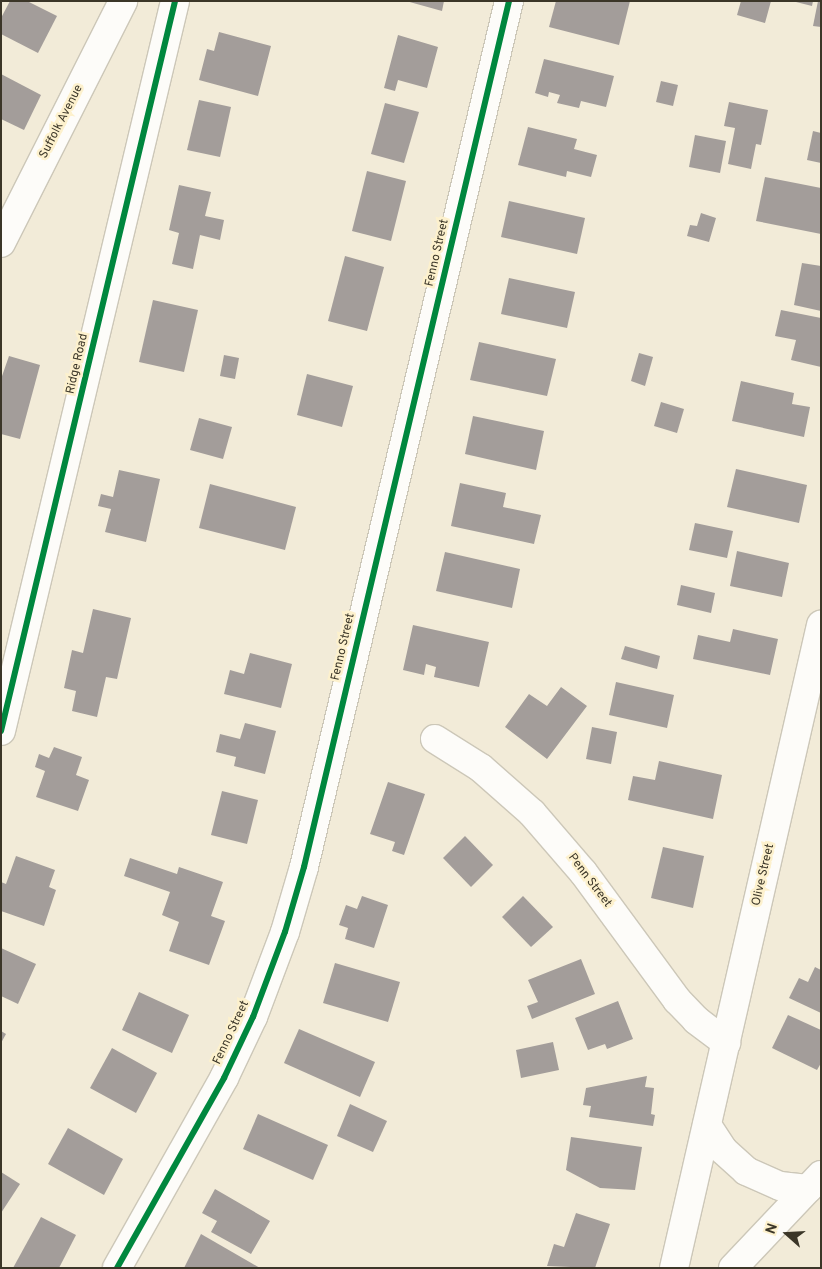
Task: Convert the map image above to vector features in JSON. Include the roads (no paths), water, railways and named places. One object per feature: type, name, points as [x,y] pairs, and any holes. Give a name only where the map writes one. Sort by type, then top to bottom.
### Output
[{"type":"street","name":"Suffolk Avenue","points":[[1,243],[123,1]]},
{"type":"street","name":"Ridge Road","points":[[1,731],[175,1]]},
{"type":"street","name":"Fenno Street","points":[[117,1268],[240,1046],[290,916],[509,1]]},
{"type":"street","name":"Olive Street","points":[[676,1260],[821,625]]},
{"type":"street","name":"Penn Street","points":[[434,739],[481,768],[532,812],[583,872],[677,1000],[696,1020],[726,1043]]},
{"type":"street","points":[[707,1124],[723,1150],[746,1171],[780,1186],[814,1182]]},
{"type":"street","points":[[733,1268],[814,1182]]}]
